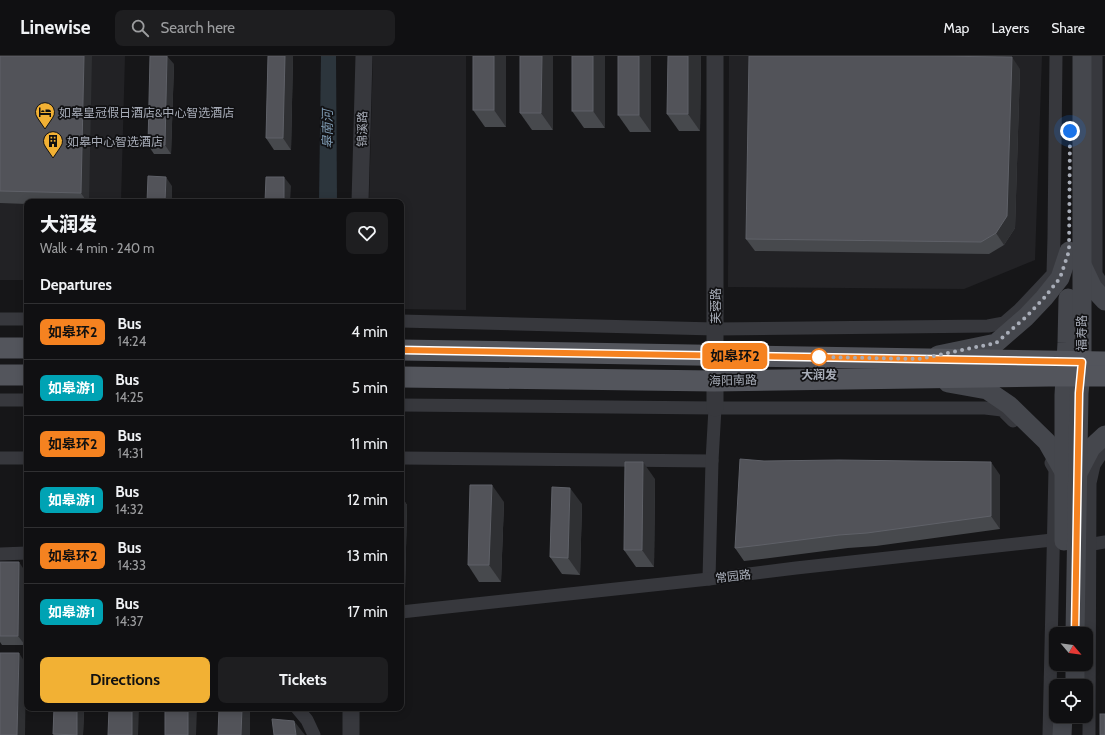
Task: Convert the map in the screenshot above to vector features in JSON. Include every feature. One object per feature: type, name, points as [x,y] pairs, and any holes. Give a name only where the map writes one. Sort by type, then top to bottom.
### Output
[{"type":"main road","name":"福寿路","points":[[1071,56],[1076,258]]},
{"type":"main road","name":"福寿路","points":[[1075,627],[1071,543],[1071,472],[1064,395],[1073,369],[1082,56]]},
{"type":"main road","points":[[922,368],[996,343],[1026,317],[1044,298],[1076,258],[1093,288],[1105,301]]},
{"type":"main road","points":[[0,348],[24,348]]},
{"type":"main road","name":"海阳南路","points":[[404,350],[715,356],[922,368],[1073,369]]},
{"type":"main road","points":[[1073,369],[1105,362]]},
{"type":"main road","points":[[922,368],[987,390],[1009,406],[1047,442],[1071,472],[1091,448],[1105,435]]},
{"type":"main road","name":"海阳南路","points":[[404,377],[714,381],[922,368]]},
{"type":"main road","points":[[1073,369],[1105,376]]},
{"type":"main road","points":[[0,375],[24,375]]},
{"type":"main road","name":"福寿路","points":[[1065,627],[1071,543]]},
{"type":"main road","points":[[1062,735],[1063,723]]},
{"type":"main road","points":[[1074,723],[1074,735]]},
{"type":"street","name":"锦溪路","points":[[360,199],[364,56]]},
{"type":"street","name":"芙蓉路","points":[[709,579],[715,408],[715,56]]},
{"type":"street","points":[[404,321],[715,329],[988,326],[1004,323],[1019,310],[1053,274],[1056,56]]},
{"type":"street","points":[[1096,56],[1096,274],[1105,288]]},
{"type":"street","points":[[0,319],[24,319]]},
{"type":"street","points":[[0,400],[24,400]]},
{"type":"street","points":[[404,405],[715,408],[985,408],[1002,410],[1043,450],[1055,470],[1071,543],[1088,735]]},
{"type":"street","points":[[1049,735],[1071,543],[1090,483],[1094,465],[1105,448]]},
{"type":"street","points":[[0,458],[24,458]]},
{"type":"street","points":[[404,458],[712,461]]},
{"type":"street","name":"常园路","points":[[404,612],[709,579],[804,567],[1071,543],[1105,542]]},
{"type":"street","points":[[0,554],[24,553]]},
{"type":"street","points":[[300,711],[307,720],[314,735]]},
{"type":"street","points":[[351,711],[351,735]]},
{"type":"shaded area","name":"如皋皇冠假日酒店&中心智选酒店","points":[[0,56],[125,56],[121,199],[24,199],[24,280],[0,280]]},
{"type":"shaded area","points":[[373,56],[466,56],[466,310],[404,309],[404,199],[369,199]]},
{"type":"shaded area","points":[[729,56],[1042,56],[1035,260],[964,289],[728,287]]},
{"type":"water","name":"皋南河","points":[[321,56],[336,56],[337,199],[319,199]]},
{"type":"building","name":"如皋皇冠假日酒店&中心智选酒店","points":[[0,56],[84,56],[81,193],[0,191]]},
{"type":"building","points":[[150,56],[167,56],[165,145],[148,145]]},
{"type":"building","points":[[268,56],[285,56],[283,138],[266,138]]},
{"type":"building","points":[[473,56],[494,56],[494,110],[473,110]]},
{"type":"building","points":[[520,56],[542,56],[541,113],[520,113]]},
{"type":"building","points":[[572,56],[593,56],[593,111],[572,111]]},
{"type":"building","points":[[618,56],[639,56],[639,115],[618,115]]},
{"type":"building","points":[[668,56],[688,56],[688,114],[667,114]]},
{"type":"building","points":[[749,56],[1012,57],[1007,216],[996,233],[981,242],[746,239]]},
{"type":"building","points":[[148,176],[166,177],[165,199],[147,199]]},
{"type":"building","points":[[266,177],[284,177],[284,199],[265,199]]},
{"type":"building","points":[[740,459],[764,461],[839,460],[991,462],[991,516],[867,533],[735,548]]},
{"type":"building","points":[[625,462],[643,462],[642,550],[624,550]]},
{"type":"building","points":[[470,485],[492,485],[489,565],[468,565]]},
{"type":"building","points":[[552,487],[570,488],[568,558],[550,557]]},
{"type":"building","points":[[0,562],[19,562],[18,636],[0,636]]},
{"type":"building","points":[[0,653],[19,653],[17,735],[0,735]]},
{"type":"building","points":[[54,711],[77,711],[77,735],[53,734]]},
{"type":"building","points":[[109,711],[132,711],[132,735],[108,735]]},
{"type":"building","points":[[165,711],[188,711],[188,735],[165,735]]},
{"type":"building","points":[[219,711],[242,711],[241,735],[218,735]]},
{"type":"building","points":[[1100,714],[1105,714],[1105,735],[1100,735]]},
{"type":"building","points":[[272,719],[294,721],[296,735],[274,735]]},
{"type":"bus line","name":"如皋环2","points":[[404,350],[1082,362],[1079,393],[1075,627]]},
{"type":"place","name":"如皋皇冠假日酒店&中心智选酒店","points":[[45,129]]},
{"type":"place","name":"如皋中心智选酒店","points":[[53,158]]},
{"type":"place","name":"大润发","points":[[819,357]]},
{"type":"route","points":[[819,357],[919,359],[996,343],[1026,317],[1060,278],[1069,251],[1070,131]]}]
